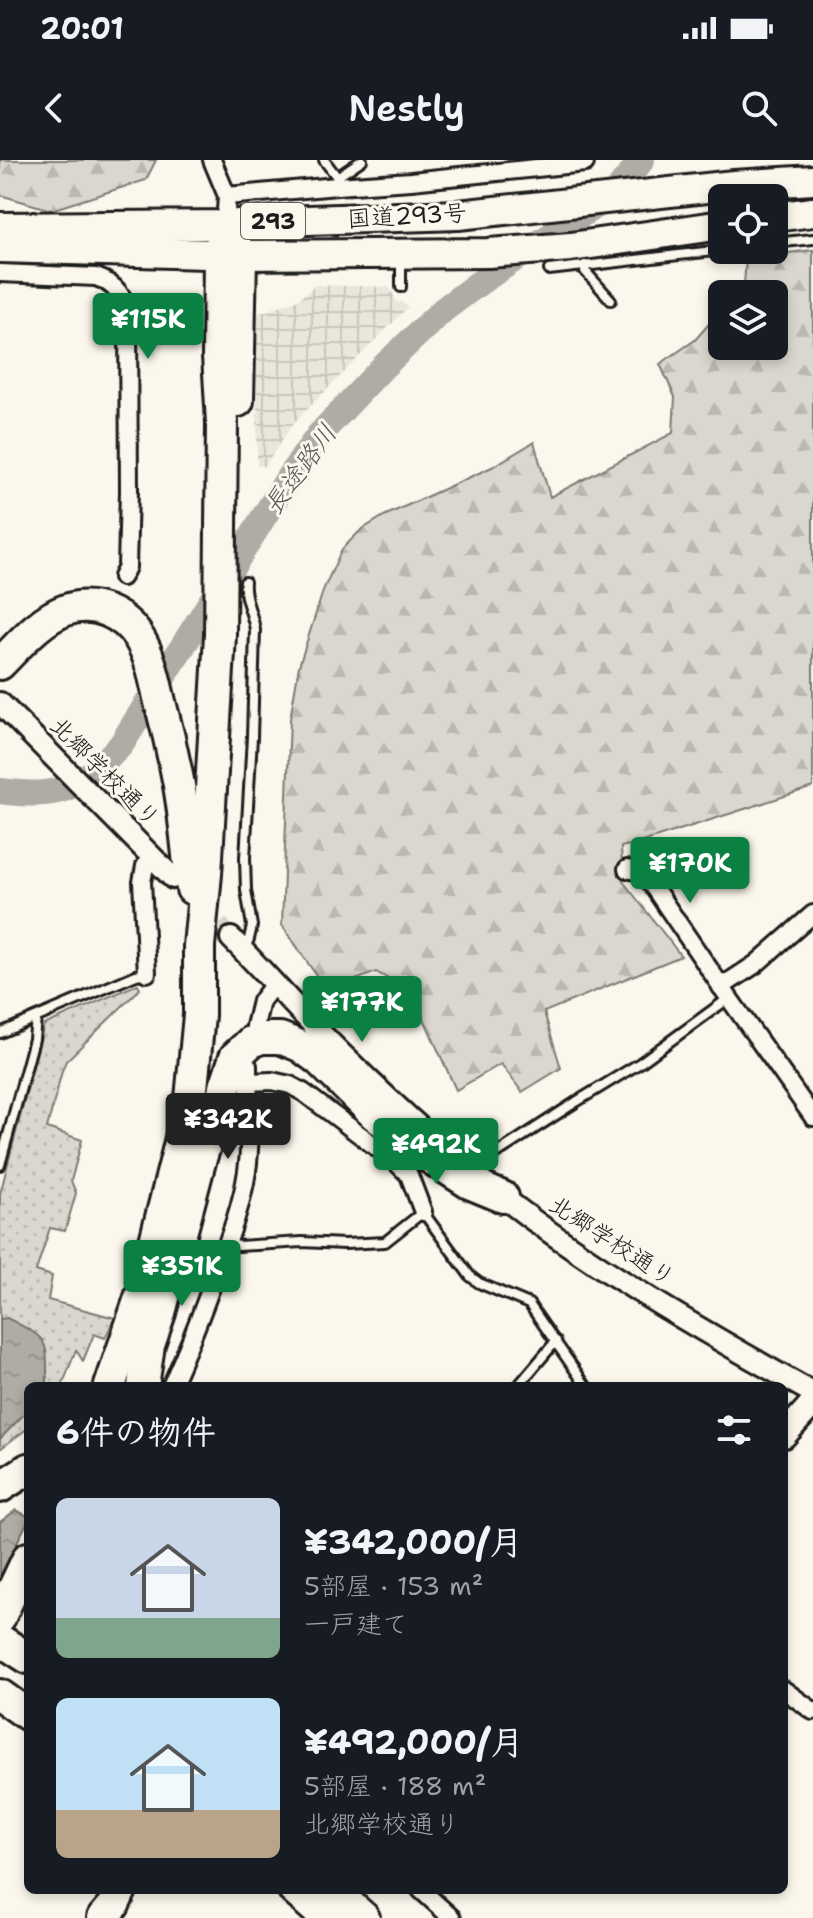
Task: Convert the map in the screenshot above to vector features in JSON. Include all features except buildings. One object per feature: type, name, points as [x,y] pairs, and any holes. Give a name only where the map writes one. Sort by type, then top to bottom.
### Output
[{"type":"highway","name":"国道293号","points":[[0,248],[458,215],[734,185],[813,180]]},
{"type":"highway","points":[[788,215],[813,212]]},
{"type":"highway","name":"国道293号","points":[[0,227],[228,232],[401,253],[578,256],[708,228]]},
{"type":"highway","points":[[201,1158],[207,1102],[228,529],[218,356],[228,232]]},
{"type":"highway","points":[[0,664],[36,628],[51,617],[76,607],[111,612],[140,639],[153,670],[179,781],[199,946]]},
{"type":"highway","points":[[111,1382],[143,1289],[191,1099],[199,1015],[199,946],[225,631]]},
{"type":"highway","points":[[144,1382],[149,1345],[201,1158],[235,1057],[251,1042],[261,1038],[280,1038],[300,1046],[319,1060],[375,1115],[424,1154],[469,1183],[503,1197]]},
{"type":"highway","points":[[92,1382],[134,1317]]},
{"type":"highway","points":[[127,1382],[149,1345]]},
{"type":"highway","points":[[0,1487],[24,1472]]},
{"type":"highway","points":[[4,1627],[24,1570]]},
{"type":"highway","points":[[4,1627],[24,1594]]},
{"type":"highway","points":[[4,1627],[24,1653]]},
{"type":"highway","points":[[0,1672],[24,1687]]},
{"type":"highway","points":[[0,1695],[24,1712]]},
{"type":"highway","points":[[103,1918],[119,1894]]},
{"type":"highway","points":[[299,1894],[326,1918]]},
{"type":"highway","points":[[337,1894],[364,1918]]},
{"type":"highway","points":[[357,1894],[383,1918]]},
{"type":"main road","points":[[788,1431],[813,1403]]},
{"type":"street","points":[[212,160],[228,232],[337,182],[411,181],[585,163]]},
{"type":"street","points":[[0,273],[96,277],[105,280],[124,299],[128,318],[129,491],[127,567],[122,577]]},
{"type":"street","name":"北郷学校通り","points":[[0,703],[173,878]]},
{"type":"street","points":[[147,973],[142,882],[151,856]]},
{"type":"street","points":[[627,869],[644,873],[813,1117]]},
{"type":"street","points":[[725,993],[813,914]]},
{"type":"street","name":"北郷学校通り","points":[[237,944],[347,1060],[472,1172],[544,1229],[691,1322],[813,1393]]},
{"type":"street","points":[[255,1026],[261,1001],[275,983]]},
{"type":"street","points":[[173,1382],[227,1244],[247,1174],[250,1146],[248,1074],[281,1082],[303,1092],[396,1162],[409,1175],[423,1212]]},
{"type":"street","points":[[788,1693],[813,1711]]},
{"type":"street","points":[[425,1894],[452,1918]]},
{"type":"lane","points":[[324,160],[337,182],[362,160]]},
{"type":"lane","points":[[788,242],[813,239]]},
{"type":"lane","points":[[549,270],[578,256],[708,251]]},
{"type":"lane","points":[[401,253],[401,287]]},
{"type":"lane","points":[[578,256],[585,271],[611,300]]},
{"type":"lane","points":[[237,944],[252,934],[245,858],[255,630],[244,590],[245,582]]},
{"type":"lane","points":[[0,1033],[147,973]]},
{"type":"lane","points":[[472,1172],[640,1063],[725,993]]},
{"type":"lane","points":[[0,1165],[34,1039],[36,1018]]},
{"type":"lane","points":[[227,1244],[385,1242],[423,1212],[470,1276],[479,1283],[529,1304],[583,1382]]},
{"type":"lane","points":[[521,1382],[556,1341]]},
{"type":"shaded area","points":[[315,285],[389,287],[397,302],[408,307],[294,423],[265,466],[257,466],[257,314],[299,299]]},
{"type":"green space","points":[[0,160],[156,160],[146,180],[51,210],[0,195]]},
{"type":"green space","points":[[813,250],[813,787],[621,847],[623,881],[681,956],[544,1012],[561,1068],[522,1092],[501,1064],[456,1090],[412,992],[376,972],[327,991],[282,925],[290,719],[299,666],[324,588],[342,549],[361,530],[384,516],[492,467],[534,442],[550,497],[673,433],[675,397],[660,364],[695,340],[708,325],[708,360],[788,360],[788,280],[744,280],[746,264],[788,264],[788,253]]},
{"type":"green space","points":[[138,984],[140,989],[66,1061],[62,1071],[47,1128],[82,1140],[71,1181],[76,1193],[65,1231],[50,1228],[36,1271],[52,1276],[48,1300],[115,1318],[105,1338],[94,1334],[83,1361],[76,1350],[64,1382],[24,1382],[24,1431],[0,1449],[0,1194],[44,1025]]},
{"type":"water","points":[[7,1318],[39,1336],[46,1349],[47,1382],[24,1382],[24,1414],[0,1439],[0,1319]]},
{"type":"water","points":[[16,1510],[24,1514],[24,1529],[0,1576],[0,1522]]},
{"type":"waterway","name":"長途路川","points":[[0,791],[40,793],[68,788],[93,772],[121,745],[290,475],[318,436],[383,367],[443,310],[616,192],[642,160]]},
{"type":"tunnel","points":[[198,904],[231,938]]}]
